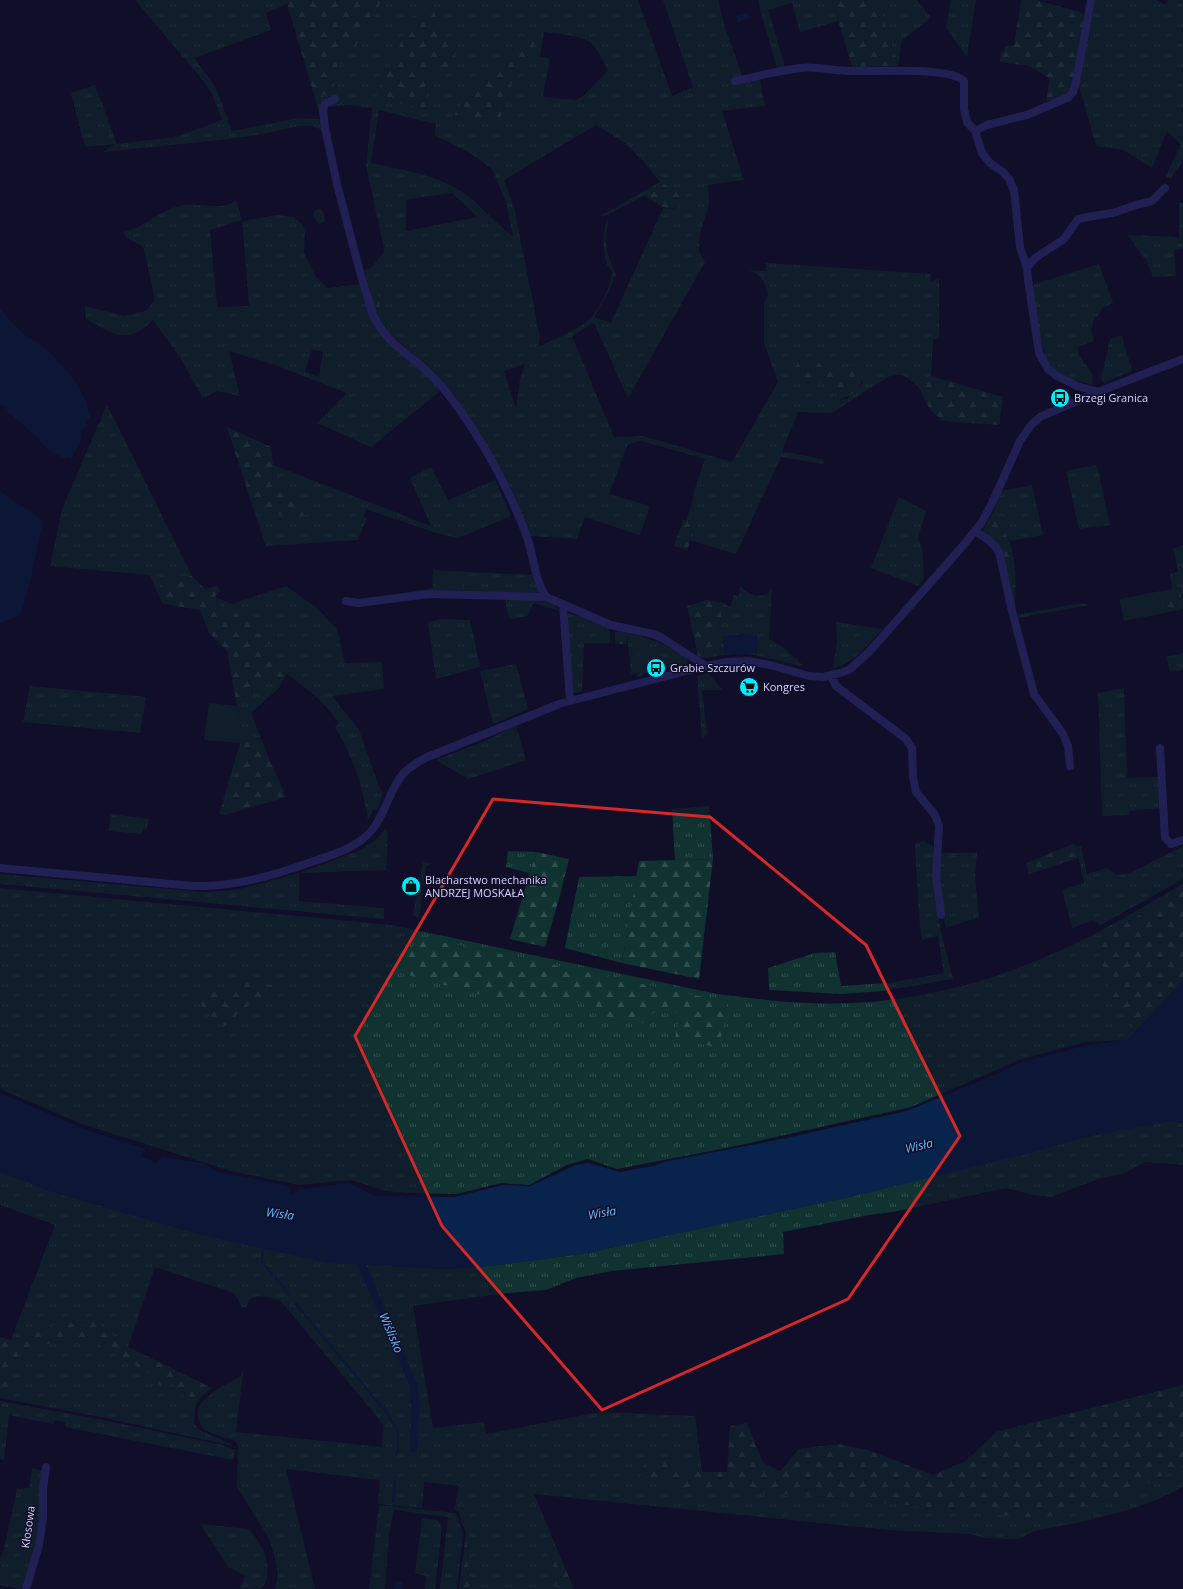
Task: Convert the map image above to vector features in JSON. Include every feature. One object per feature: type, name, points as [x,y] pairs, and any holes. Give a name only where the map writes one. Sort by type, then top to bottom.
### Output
[{"type":"street","points":[[975,132],[987,125],[1027,114],[1069,98],[1073,92],[1076,82],[1091,0]]},
{"type":"street","points":[[735,81],[802,68],[850,71],[884,70],[946,73],[961,77],[964,81],[964,109],[967,122],[975,132],[982,154],[990,163],[1003,172],[1012,185],[1016,196],[1020,247],[1027,268],[1037,342],[1043,362],[1051,372],[1062,379],[1077,386],[1098,392]]},
{"type":"street","points":[[335,99],[325,104],[323,109],[325,128],[343,210],[373,315],[387,337],[436,380],[482,444],[499,475],[525,532],[530,546],[537,578],[546,597]]},
{"type":"street","points":[[1027,268],[1035,258],[1064,239],[1078,219],[1113,213],[1136,205],[1152,202],[1165,188]]},
{"type":"street","points":[[0,868],[193,886],[239,883],[268,877],[332,855],[349,848],[361,840],[373,828],[379,819],[402,775],[421,760],[570,700],[727,662],[747,661],[770,665],[809,676],[831,676],[849,670],[870,652],[975,531],[992,503],[1016,448],[1031,425],[1040,417],[1098,392],[1183,359]]},
{"type":"street","points":[[975,531],[986,538],[996,547],[999,552],[1012,611],[1034,694],[1063,734],[1068,746],[1070,766]]},
{"type":"street","points":[[346,601],[358,603],[428,594],[546,597],[611,624],[652,634],[662,638],[706,666]]},
{"type":"street","points":[[563,605],[570,700]]},
{"type":"street","points":[[831,676],[836,686],[906,739],[912,746],[913,777],[916,792],[935,815],[939,826],[936,875],[938,902],[941,915]]},
{"type":"street","points":[[1160,748],[1165,838],[1171,844],[1183,840]]},
{"type":"street","name":"Kłosowa","points":[[26,1589],[39,1545],[43,1518],[43,1490],[46,1467]]},
{"type":"highlighted area","points":[[493,799],[710,817],[866,945],[960,1136],[848,1299],[602,1410],[442,1226],[355,1036]]},
{"type":"green space","points":[[135,0],[286,0],[287,4],[266,13],[271,30],[194,58],[216,88],[232,131],[299,118],[320,119],[317,105],[324,95],[331,97],[343,48],[355,48],[382,0],[638,0],[672,96],[693,87],[663,0],[718,0],[725,28],[745,83],[760,79],[765,106],[722,111],[744,180],[708,185],[709,203],[700,234],[699,251],[705,262],[628,398],[594,323],[572,336],[614,437],[643,436],[732,462],[778,382],[764,343],[764,304],[768,295],[767,290],[760,277],[749,270],[766,271],[766,263],[931,274],[930,281],[939,279],[939,338],[933,340],[931,376],[913,382],[907,377],[901,375],[888,377],[832,413],[798,412],[782,451],[825,460],[823,464],[781,457],[736,554],[690,540],[695,504],[692,503],[693,494],[705,459],[642,441],[628,444],[609,494],[650,506],[640,535],[585,516],[577,539],[530,536],[483,440],[456,398],[432,370],[389,333],[392,329],[382,313],[376,292],[370,290],[364,270],[371,268],[384,252],[366,166],[372,108],[347,105],[328,107],[327,116],[322,130],[313,126],[299,126],[251,136],[103,152],[115,144],[85,147],[71,93],[95,85],[117,144],[176,137],[222,120],[212,94],[206,84]],"holes":[[[544,32],[575,36],[586,40],[593,45],[598,51],[608,71],[583,96],[576,100],[543,97],[550,58],[540,57]],[[537,35],[523,60],[515,83],[511,83],[500,120],[454,115],[486,70],[502,65],[519,42]],[[449,45],[455,53],[451,66],[431,70],[425,80],[427,109],[375,98]],[[379,110],[436,124],[434,135],[470,153],[492,169],[506,202],[513,237],[470,198],[454,187],[424,175],[371,163]],[[596,125],[625,143],[644,162],[660,182],[683,193],[674,209],[663,208],[611,323],[594,317],[608,293],[616,274],[609,259],[606,245],[609,216],[604,232],[604,250],[606,262],[612,272],[602,301],[596,312],[587,321],[538,347],[540,337],[514,207],[504,180]],[[452,193],[478,217],[406,231],[406,202],[408,199]],[[816,362],[836,368],[861,367],[863,383],[847,399],[838,400],[839,391],[831,385],[822,382]],[[525,364],[520,379],[516,409],[504,371]]]},
{"type":"green space","points":[[286,0],[382,0],[355,48],[343,48],[331,97],[324,95],[317,105]]},
{"type":"green space","points":[[758,0],[791,0],[792,3],[761,12]]},
{"type":"green space","points":[[791,0],[832,0],[838,21],[800,32]]},
{"type":"green space","points":[[832,0],[878,0],[898,66],[852,67]]},
{"type":"green space","points":[[878,0],[917,0],[931,18],[902,40],[898,66]]},
{"type":"green space","points":[[951,0],[976,0],[967,57],[946,28]]},
{"type":"green space","points":[[1021,0],[1035,0],[1081,12],[1084,17],[1073,82],[1067,96],[1046,101],[1050,79],[1030,66],[1000,62],[1001,53],[1006,46],[1014,45]]},
{"type":"green space","points":[[1094,0],[1156,0],[1165,5],[1168,0],[1183,0],[1183,161],[1170,179],[1166,176],[1181,144],[1167,131],[1152,168],[1123,150],[1096,146],[1079,86]]},
{"type":"green space","points":[[432,8],[449,45],[456,53],[451,66],[431,70],[425,80],[427,109],[375,98],[415,13]]},
{"type":"green space","points":[[768,9],[785,67],[777,68],[761,12]]},
{"type":"green space","points":[[537,35],[530,58],[523,60],[515,83],[511,83],[500,120],[454,115],[486,69],[502,65],[519,42]]},
{"type":"green space","points":[[660,182],[649,198],[645,195],[609,215],[600,216]]},
{"type":"green space","points":[[660,182],[684,193],[679,207],[663,207],[649,198]]},
{"type":"green space","points":[[236,200],[242,220],[245,221],[276,215],[294,217],[302,224],[305,231],[304,253],[316,277],[328,288],[361,284],[377,328],[386,341],[423,371],[439,387],[439,392],[371,447],[317,423],[347,393],[275,365],[229,351],[240,396],[217,391],[203,398],[181,359],[153,320],[144,328],[131,335],[118,335],[105,330],[86,319],[85,306],[124,316],[146,311],[154,301],[143,246],[127,238],[123,232],[137,228],[169,209],[178,206],[222,206]],"holes":[[[242,220],[249,306],[217,307],[210,230]],[[312,349],[323,352],[319,377],[305,372]]]},
{"type":"green space","points":[[1179,203],[1183,203],[1183,249],[1174,250],[1176,276],[1153,277],[1147,262],[1128,235],[1179,237]]},
{"type":"green space","points":[[320,209],[324,213],[325,221],[319,224],[313,216],[315,211]]},
{"type":"green space","points":[[1099,264],[1113,303],[1102,308],[1098,316],[1094,317],[1091,331],[1094,341],[1077,347],[1082,360],[1091,372],[1093,380],[1092,385],[1064,376],[1055,370],[1050,364],[1041,343],[1032,285]]},
{"type":"green space","points":[[369,289],[376,292],[382,313],[392,329],[389,333],[381,323],[376,312]]},
{"type":"green space","points":[[1122,336],[1132,371],[1103,383],[1101,378],[1110,339]]},
{"type":"green space","points":[[336,362],[336,370],[331,381],[324,377],[331,365]]},
{"type":"green space","points":[[799,362],[816,362],[837,368],[861,367],[866,371],[860,386],[853,393],[838,400],[839,391],[830,385],[821,382],[801,380],[794,370]]},
{"type":"green space","points":[[931,376],[1003,397],[999,425],[943,421],[930,410],[920,389],[913,382]]},
{"type":"green space","points":[[107,405],[192,576],[163,577],[158,594],[150,575],[50,566],[62,509]]},
{"type":"green space","points":[[227,427],[271,447],[273,465],[272,483],[287,494],[296,495],[311,502],[309,513],[295,518],[253,508]]},
{"type":"green space","points":[[273,465],[431,526],[410,478],[431,467],[448,500],[495,480],[511,516],[458,538],[436,533],[366,509],[364,517],[367,518],[358,540],[266,546],[253,508],[295,518],[296,495],[287,494],[272,483]]},
{"type":"green space","points":[[1097,465],[1110,525],[1079,529],[1066,471]]},
{"type":"green space","points":[[1032,485],[1043,535],[1010,541],[1005,534],[1008,520],[993,513],[1002,491]]},
{"type":"green space","points":[[899,497],[926,511],[918,538],[922,548],[924,578],[918,586],[871,568]]},
{"type":"green space","points":[[692,503],[695,504],[688,550],[674,546],[683,520],[686,521]]},
{"type":"green space","points":[[993,513],[1008,520],[1005,534],[1012,550],[1014,560],[1015,609],[999,545],[983,530]]},
{"type":"green space","points":[[1183,546],[1183,608],[1180,588],[1172,589],[1170,574],[1178,572],[1173,548]]},
{"type":"green space","points":[[433,570],[531,575],[538,589],[538,593],[535,595],[403,595],[403,593],[432,588]]},
{"type":"green space","points":[[436,571],[465,573],[463,588],[436,586]]},
{"type":"green space","points":[[192,576],[205,589],[217,586],[221,592],[215,596],[219,605],[253,621],[256,633],[277,639],[267,645],[268,650],[275,656],[274,666],[286,674],[279,688],[265,679],[254,679],[252,692],[244,697],[237,706],[227,651],[209,633],[200,610],[163,604],[158,594],[163,577]]},
{"type":"green space","points":[[470,576],[477,576],[476,589],[470,588]]},
{"type":"green space","points":[[286,586],[317,608],[337,629],[345,663],[382,662],[384,689],[332,696],[359,730],[379,787],[383,793],[377,810],[373,810],[368,820],[363,795],[356,772],[342,739],[335,727],[339,723],[333,714],[310,691],[274,666],[275,656],[268,650],[267,645],[277,639],[256,633],[253,621],[219,605],[215,597],[232,604]]},
{"type":"green space","points":[[740,586],[750,594],[756,596],[768,594],[772,588],[769,639],[783,647],[805,667],[741,653],[712,657],[719,629],[723,603],[730,607],[734,595],[739,597]]},
{"type":"green space","points":[[1180,588],[1183,609],[1165,613],[1166,597],[1161,591]]},
{"type":"green space","points":[[1161,591],[1166,597],[1165,613],[1124,621],[1119,599]]},
{"type":"green space","points":[[515,599],[544,601],[550,603],[560,611],[533,603],[528,616],[509,619],[505,600]]},
{"type":"green space","points":[[707,600],[723,603],[719,629],[712,657],[704,658],[698,656],[687,606]]},
{"type":"green space","points":[[1081,603],[1090,605],[1018,618],[1017,615]]},
{"type":"green space","points":[[568,614],[601,622],[608,627],[610,631],[610,643],[584,643],[582,691],[573,693],[567,616]]},
{"type":"green space","points":[[443,619],[470,620],[480,667],[436,679],[428,622]]},
{"type":"green space","points":[[836,622],[882,629],[866,647],[848,662],[833,668],[837,641]]},
{"type":"green space","points":[[618,631],[627,633],[627,644],[615,644],[615,633]]},
{"type":"green space","points":[[627,633],[651,640],[673,649],[688,659],[687,664],[651,670],[639,677],[637,673],[631,674]]},
{"type":"green space","points":[[637,646],[646,648],[657,654],[639,658]]},
{"type":"green space","points":[[1183,653],[1183,670],[1170,672],[1166,657]]},
{"type":"green space","points":[[516,664],[528,709],[493,724],[480,671]]},
{"type":"green space","points":[[708,673],[723,690],[702,690],[707,734],[702,738],[697,676]]},
{"type":"green space","points":[[254,679],[265,679],[279,688],[251,713],[268,756],[250,733],[225,815],[219,814],[240,743],[240,722],[237,706],[244,697],[252,692]]},
{"type":"green space","points":[[30,686],[146,697],[140,733],[23,722]]},
{"type":"green space","points":[[1124,688],[1127,778],[1158,777],[1160,808],[1129,811],[1129,815],[1102,816],[1098,693]]},
{"type":"green space","points":[[209,703],[237,706],[240,722],[240,743],[204,740]]},
{"type":"green space","points":[[516,726],[526,760],[468,779],[436,760],[480,743]]},
{"type":"green space","points":[[250,732],[268,756],[286,797],[225,815],[235,778],[244,734]]},
{"type":"green space","points":[[709,806],[713,859],[675,860],[672,809]]},
{"type":"green space","points":[[111,814],[149,819],[147,829],[143,829],[142,834],[109,831]]},
{"type":"green space","points":[[386,828],[388,835],[386,870],[299,873],[361,850],[378,838]]},
{"type":"green space","points":[[923,841],[933,846],[935,892],[941,931],[953,979],[883,991],[841,994],[769,990],[768,968],[815,953],[835,952],[841,986],[889,983],[944,973],[938,936],[922,940],[919,917],[915,844]]},
{"type":"green space","points":[[1073,844],[1076,846],[1078,858],[1029,874],[1026,863]]},
{"type":"green space","points":[[1076,846],[1081,846],[1087,874],[1107,868],[1117,875],[1130,873],[1183,846],[1183,879],[1099,926],[1098,923],[1091,921],[1072,928],[1062,890],[1084,883]]},
{"type":"green space","points":[[508,851],[536,852],[529,873],[506,867]]},
{"type":"green space","points":[[536,852],[569,859],[545,947],[510,939]]},
{"type":"green space","points":[[939,853],[977,853],[975,876],[979,917],[946,928],[940,902]]},
{"type":"green space","points":[[713,859],[699,979],[622,963],[639,861]]},
{"type":"green space","points":[[423,862],[433,863],[426,866],[419,919],[413,915]]},
{"type":"green space","points":[[299,873],[299,901],[384,908],[384,919],[0,884],[0,874],[203,892],[236,890]]},
{"type":"green space","points":[[637,876],[622,963],[565,948],[579,877]]},
{"type":"green space","points":[[1183,884],[1183,886],[1100,941],[1113,994],[1136,1031],[1127,1040],[1085,1042],[1019,1060],[911,1107],[731,1147],[617,1169],[588,1159],[567,1165],[529,1185],[502,1183],[456,1194],[385,1191],[352,1180],[299,1185],[231,1171],[82,1124],[0,1089],[0,888],[392,925],[717,994],[785,1002],[853,1003],[901,998],[949,989],[1019,968],[1060,951],[1114,924]]},
{"type":"green space","points":[[1183,886],[1183,980],[1136,1031],[1111,995],[1103,969],[1100,941]]},
{"type":"green space","points":[[420,939],[458,945],[727,1002],[719,1048],[675,1038],[680,1013],[659,1008],[640,1025],[598,1014],[588,1003],[490,997],[408,975],[403,957]]},
{"type":"green space","points":[[247,981],[275,986],[275,998],[255,1000],[224,1027],[196,1001],[203,996]]},
{"type":"green space","points":[[1170,1121],[1183,1123],[1183,1165],[1145,1162],[1125,1173],[1098,1179],[1051,1197],[1033,1195],[1006,1188],[893,1212],[869,1215],[783,1232],[784,1254],[612,1271],[576,1278],[546,1290],[507,1293],[413,1306],[433,1428],[484,1422],[486,1434],[600,1412],[695,1416],[702,1472],[685,1472],[676,1458],[645,1461],[640,1478],[671,1482],[673,1488],[801,1495],[990,1513],[1029,1520],[1124,1496],[1183,1465],[1183,1487],[1158,1499],[1132,1509],[1086,1521],[1034,1531],[1021,1538],[985,1538],[971,1534],[890,1530],[534,1494],[559,1553],[551,1556],[556,1589],[469,1589],[466,1532],[458,1511],[454,1510],[459,1486],[424,1482],[422,1508],[378,1504],[380,1480],[286,1469],[315,1589],[277,1589],[275,1588],[278,1575],[270,1540],[237,1487],[238,1446],[235,1441],[210,1432],[202,1427],[198,1417],[198,1410],[201,1403],[213,1392],[241,1376],[244,1366],[236,1432],[382,1447],[383,1424],[280,1300],[260,1296],[252,1298],[247,1307],[241,1307],[234,1293],[155,1267],[128,1347],[96,1322],[63,1323],[11,1340],[55,1225],[0,1205],[0,1172],[56,1193],[202,1235],[330,1263],[448,1269],[483,1267],[587,1253],[1025,1154],[1085,1137]]},
{"type":"green space","points":[[96,1322],[128,1347],[212,1388],[203,1395],[195,1406],[190,1404],[173,1383],[161,1387],[149,1373],[93,1341],[62,1341],[23,1349],[18,1356],[9,1392],[0,1390],[0,1337],[11,1340],[63,1323]]},
{"type":"green space","points":[[62,1341],[93,1341],[149,1373],[161,1387],[173,1383],[190,1404],[195,1406],[194,1424],[201,1431],[233,1446],[101,1417],[0,1398],[0,1390],[9,1392],[18,1356],[23,1349]]},
{"type":"green space","points":[[1183,1385],[1183,1465],[1124,1496],[1029,1520],[990,1513],[801,1495],[673,1488],[671,1482],[640,1479],[645,1461],[677,1458],[685,1472],[727,1472],[730,1426],[747,1423],[763,1463],[780,1471],[799,1449],[839,1444],[868,1450],[933,1475],[966,1461],[996,1432]]},
{"type":"green space","points":[[0,1401],[103,1420],[222,1445],[235,1450],[233,1460],[65,1427],[65,1422],[55,1420],[53,1424],[9,1415],[4,1460],[0,1459]]},
{"type":"green space","points":[[32,1468],[42,1471],[39,1517],[35,1543],[24,1584],[20,1589],[0,1585],[0,1560],[4,1549],[17,1489],[29,1488]]},
{"type":"green space","points":[[379,1505],[456,1513],[463,1533],[457,1589],[440,1589],[448,1517],[394,1510],[389,1535],[385,1589],[369,1589]]},
{"type":"green space","points":[[422,1518],[438,1520],[442,1526],[435,1589],[425,1589],[426,1576],[415,1573]]},
{"type":"green space","points":[[200,1524],[249,1529],[261,1546],[265,1556],[267,1577],[264,1586],[261,1588],[239,1589],[246,1576],[228,1567]]},
{"type":"green space","points":[[466,1532],[469,1589],[459,1589]]},
{"type":"green space","points":[[559,1553],[574,1589],[556,1589],[551,1555]]},
{"type":"water","points":[[747,12],[749,18],[738,22],[736,16]]},
{"type":"water","points":[[0,309],[21,332],[49,352],[68,372],[87,403],[87,407],[91,415],[86,422],[86,427],[81,431],[80,442],[71,459],[69,457],[63,458],[46,448],[39,439],[13,416],[8,415],[8,410],[0,404]]},
{"type":"water","points":[[0,491],[43,521],[30,580],[20,615],[0,623]]},
{"type":"water","points":[[742,634],[758,636],[757,653],[724,654],[723,636]]},
{"type":"water","name":"Wisła","points":[[1183,980],[1183,1123],[1170,1121],[1085,1137],[1025,1154],[855,1196],[587,1253],[483,1267],[448,1269],[330,1263],[202,1235],[56,1193],[0,1172],[0,1093],[86,1130],[146,1149],[141,1156],[156,1163],[162,1157],[202,1163],[218,1172],[288,1186],[292,1195],[298,1190],[348,1183],[375,1196],[455,1197],[503,1185],[530,1186],[576,1165],[588,1163],[620,1172],[782,1139],[907,1111],[1022,1062],[1088,1045],[1127,1040]]},
{"type":"waterway","points":[[263,1247],[262,1262],[289,1294]]},
{"type":"waterway","name":"Wiślisko","points":[[357,1254],[413,1384],[415,1408],[413,1448]]},
{"type":"waterway","points":[[295,1303],[386,1412],[398,1432],[397,1455]]},
{"type":"waterway","points":[[393,1502],[395,1481]]},
{"type":"waterway","name":"Wiślisko","points":[[398,1589],[399,1585]]},
{"type":"place","name":"Brzegi Granica","points":[[1060,398]]},
{"type":"place","name":"Grabie Szczurów","points":[[656,668]]},
{"type":"place","name":"Kongres","points":[[749,687]]},
{"type":"place","name":"Blacharstwo mechanika ANDRZEJ MOSKAŁA","points":[[411,886]]}]
